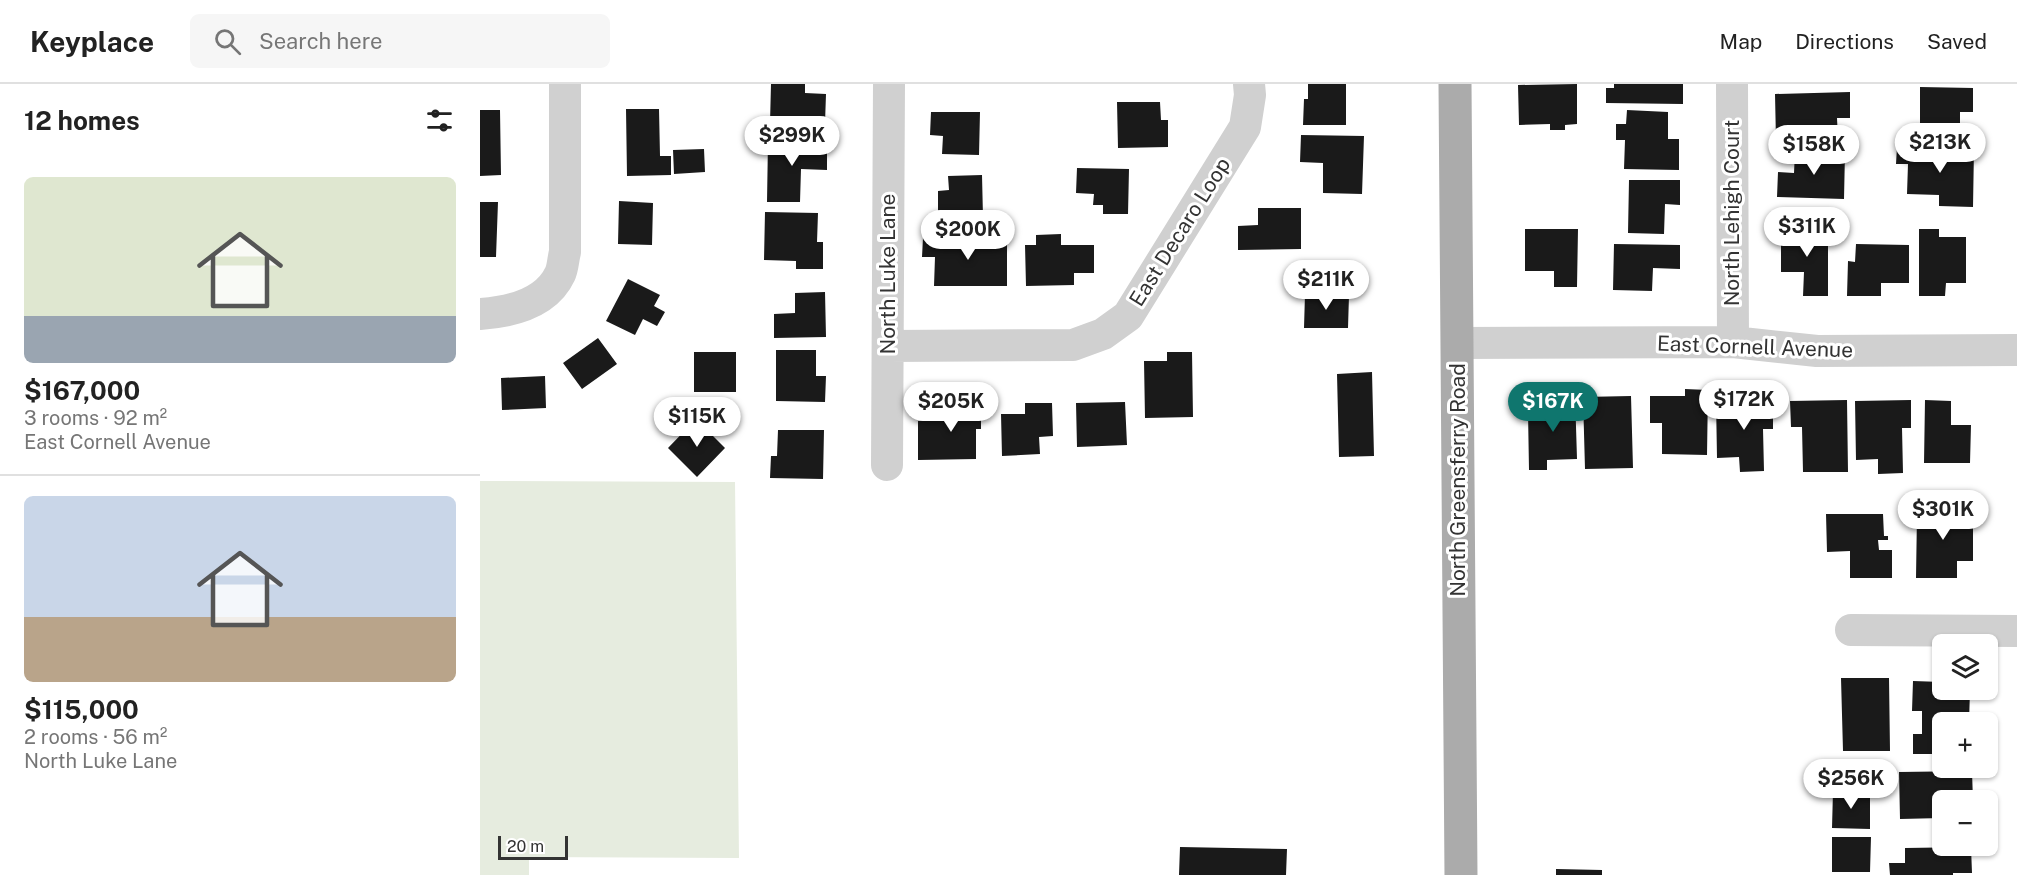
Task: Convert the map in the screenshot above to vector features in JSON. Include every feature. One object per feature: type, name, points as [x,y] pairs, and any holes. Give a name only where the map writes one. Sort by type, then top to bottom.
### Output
[{"type":"main road","name":"North Greensferry Road","points":[[1455,84],[1461,875]]},
{"type":"street","points":[[480,314],[503,312],[531,302],[549,291],[561,273],[565,252],[565,84]]},
{"type":"street","name":"North Luke Lane","points":[[887,465],[889,84]]},
{"type":"street","name":"East Decaro Loop","points":[[888,346],[1073,345],[1103,334],[1128,316],[1245,127],[1250,95],[1249,84]]},
{"type":"street","name":"North Lehigh Court","points":[[1732,84],[1733,342]]},
{"type":"street","name":"East Cornell Avenue","points":[[1456,343],[1733,342],[1817,351],[2017,350]]},
{"type":"street","points":[[1851,630],[2017,631]]},
{"type":"shaded area","points":[[480,481],[735,482],[739,858],[529,857],[529,875],[480,875]]},
{"type":"building","points":[[771,84],[805,84],[805,93],[826,94],[825,123],[770,123]]},
{"type":"building","points":[[1308,84],[1346,84],[1346,125],[1303,125],[1304,99],[1308,99]]},
{"type":"building","points":[[1577,84],[1577,124],[1565,125],[1565,130],[1550,130],[1550,124],[1519,125],[1518,85]]},
{"type":"building","points":[[1614,84],[1683,84],[1683,104],[1606,103],[1606,88],[1614,88]]},
{"type":"building","points":[[1920,87],[1973,88],[1973,112],[1960,112],[1960,140],[1920,140]]},
{"type":"building","points":[[1850,92],[1850,118],[1837,118],[1838,139],[1776,141],[1775,94]]},
{"type":"building","points":[[1117,102],[1160,102],[1161,120],[1168,120],[1168,147],[1118,148]]},
{"type":"building","points":[[626,109],[659,109],[660,156],[671,156],[671,175],[627,176]]},
{"type":"building","points":[[480,110],[500,110],[501,175],[480,176]]},
{"type":"building","points":[[1627,110],[1668,112],[1668,139],[1679,139],[1679,170],[1624,169],[1625,140],[1616,140],[1616,124],[1626,124]]},
{"type":"building","points":[[931,112],[980,112],[979,155],[942,154],[943,136],[930,135]]},
{"type":"building","points":[[1301,135],[1364,136],[1362,194],[1323,193],[1323,163],[1300,162]]},
{"type":"building","points":[[768,141],[827,142],[827,170],[801,169],[800,202],[767,202]]},
{"type":"building","points":[[1897,147],[1974,148],[1973,207],[1939,206],[1939,195],[1907,194],[1908,164],[1896,164]]},
{"type":"building","points":[[704,149],[705,172],[674,174],[673,150]]},
{"type":"building","points":[[1795,151],[1845,152],[1844,199],[1777,197],[1778,172],[1794,173]]},
{"type":"building","points":[[1077,168],[1129,169],[1128,214],[1103,214],[1103,205],[1093,205],[1094,194],[1076,193]]},
{"type":"building","points":[[982,175],[983,217],[938,218],[938,191],[949,190],[948,176]]},
{"type":"building","points":[[1629,180],[1680,180],[1680,205],[1665,204],[1664,234],[1628,233]]},
{"type":"building","points":[[619,201],[653,203],[652,245],[618,244]]},
{"type":"building","points":[[480,202],[498,202],[496,257],[480,257]]},
{"type":"building","points":[[1258,208],[1301,208],[1301,249],[1238,250],[1238,226],[1258,225]]},
{"type":"building","points":[[765,212],[818,213],[817,242],[823,242],[823,269],[796,269],[796,261],[764,260]]},
{"type":"building","points":[[1794,219],[1807,219],[1807,233],[1828,234],[1828,296],[1803,296],[1804,272],[1781,272],[1781,234],[1793,234]]},
{"type":"building","points":[[1525,229],[1578,229],[1577,287],[1554,287],[1554,271],[1525,271]]},
{"type":"building","points":[[1919,229],[1939,229],[1939,237],[1966,237],[1966,283],[1946,283],[1945,296],[1919,296]]},
{"type":"building","points":[[1061,234],[1061,245],[1094,245],[1094,273],[1074,273],[1074,285],[1026,286],[1025,245],[1036,245],[1036,235]]},
{"type":"building","points":[[923,238],[1007,239],[1007,286],[934,286],[935,257],[922,257]]},
{"type":"building","points":[[1614,244],[1680,245],[1680,269],[1653,268],[1652,291],[1613,290]]},
{"type":"building","points":[[1856,244],[1909,245],[1909,283],[1881,283],[1881,296],[1847,296],[1848,261],[1855,262]]},
{"type":"building","points":[[628,279],[660,295],[654,306],[665,312],[657,326],[643,319],[635,335],[606,321]]},
{"type":"building","points":[[825,292],[826,337],[774,338],[774,314],[795,313],[795,293]]},
{"type":"building","points":[[1305,294],[1349,295],[1348,328],[1304,328]]},
{"type":"building","points":[[598,338],[617,364],[582,389],[563,363]]},
{"type":"building","points":[[776,350],[816,350],[816,376],[826,376],[825,402],[776,401]]},
{"type":"building","points":[[694,352],[736,352],[736,392],[694,392]]},
{"type":"building","points":[[1167,352],[1192,352],[1193,417],[1145,418],[1144,361],[1167,361]]},
{"type":"building","points":[[1372,372],[1374,456],[1339,457],[1337,374]]},
{"type":"building","points":[[545,376],[546,408],[502,410],[501,378]]},
{"type":"building","points":[[1685,389],[1708,390],[1707,455],[1662,454],[1662,423],[1650,423],[1650,396],[1685,396]]},
{"type":"building","points":[[1552,394],[1575,394],[1577,459],[1547,460],[1547,470],[1529,470],[1528,412],[1552,412]]},
{"type":"building","points":[[1631,396],[1633,468],[1585,469],[1583,397]]},
{"type":"building","points":[[1773,399],[1773,429],[1763,429],[1764,471],[1740,472],[1739,457],[1717,458],[1716,400]]},
{"type":"building","points":[[981,400],[981,429],[976,429],[976,459],[918,460],[918,421],[949,421],[949,401]]},
{"type":"building","points":[[1847,400],[1848,472],[1803,472],[1802,427],[1791,427],[1790,401]]},
{"type":"building","points":[[1911,400],[1911,428],[1902,428],[1903,473],[1878,474],[1878,459],[1856,460],[1855,401]]},
{"type":"building","points":[[1925,400],[1951,401],[1951,425],[1971,425],[1970,463],[1924,463]]},
{"type":"building","points":[[1125,402],[1127,445],[1077,447],[1076,403]]},
{"type":"building","points":[[1025,403],[1052,403],[1053,436],[1039,437],[1040,454],[1002,456],[1001,414],[1025,414]]},
{"type":"building","points":[[696,419],[725,448],[697,477],[668,448]]},
{"type":"building","points":[[778,430],[824,430],[823,479],[770,478],[771,456],[777,456]]},
{"type":"building","points":[[1932,504],[1961,504],[1960,514],[1973,514],[1973,561],[1957,561],[1957,578],[1916,578],[1917,514],[1931,514]]},
{"type":"building","points":[[1826,514],[1883,514],[1884,536],[1888,536],[1888,540],[1878,540],[1879,550],[1892,550],[1892,578],[1850,578],[1850,551],[1827,552]]},
{"type":"building","points":[[1841,678],[1889,678],[1890,751],[1843,751]]},
{"type":"building","points":[[1913,681],[1932,682],[1932,700],[1970,700],[1969,712],[1932,712],[1932,754],[1913,754],[1913,734],[1922,734],[1922,711],[1912,711]]},
{"type":"building","points":[[1899,772],[1932,772],[1932,778],[1972,778],[1973,790],[1932,790],[1932,818],[1900,819]]},
{"type":"building","points":[[1833,791],[1870,791],[1870,829],[1832,828]]},
{"type":"building","points":[[1832,837],[1871,837],[1870,872],[1832,872]]},
{"type":"building","points":[[1180,847],[1287,849],[1286,875],[1179,875]]},
{"type":"building","points":[[1905,848],[1932,848],[1932,856],[1971,856],[1972,873],[1890,875],[1889,863],[1905,863]]},
{"type":"building","points":[[1556,869],[1602,870],[1602,875],[1556,875]]}]
